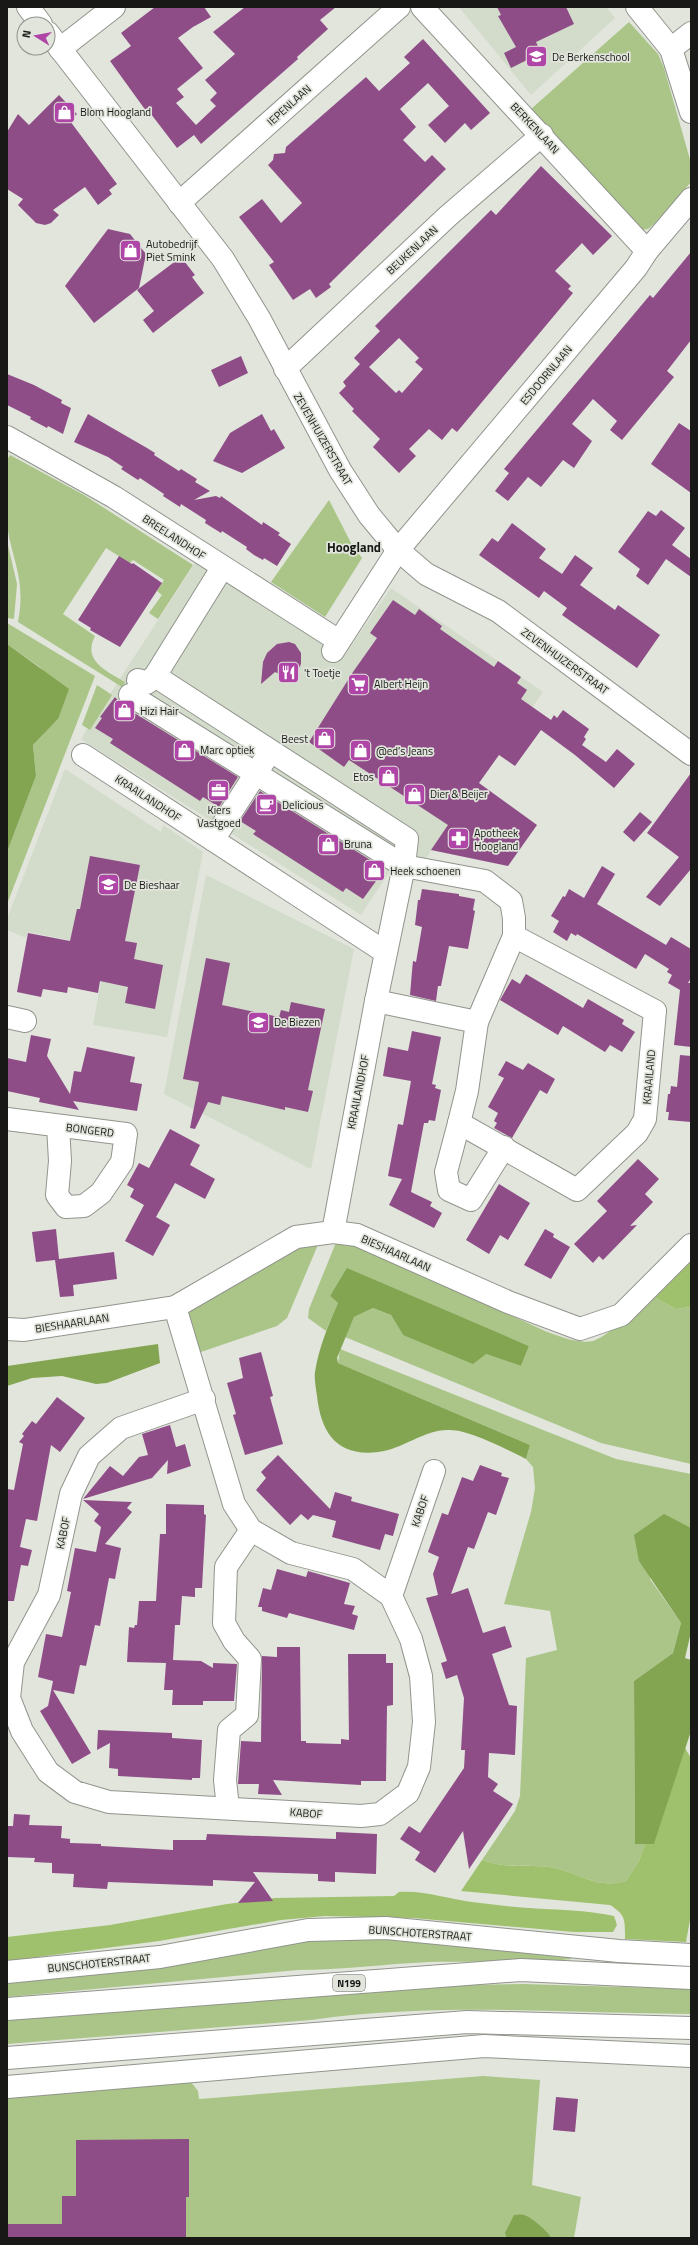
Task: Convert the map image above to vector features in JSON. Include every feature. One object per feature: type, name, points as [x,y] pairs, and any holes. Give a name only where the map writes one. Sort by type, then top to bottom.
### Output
[{"type":"street","points":[[28,7],[35,16]]},
{"type":"street","points":[[56,40],[114,7]]},
{"type":"street","name":"IEPENLAAN","points":[[179,203],[399,7]]},
{"type":"street","name":"BERKENLAAN","points":[[422,7],[542,135],[647,251]]},
{"type":"street","points":[[637,7],[671,50],[691,112]]},
{"type":"street","points":[[671,50],[691,34]]},
{"type":"street","name":"ZEVENHUIZERSTRAAT","points":[[56,44],[235,277],[259,318],[340,470],[369,515],[398,550],[426,574],[498,611],[691,754]]},
{"type":"street","name":"BEUKENLAAN","points":[[285,369],[448,216],[542,135]]},
{"type":"street","name":"ESDOORNLAAN","points":[[398,550],[636,268],[647,251],[691,199]]},
{"type":"street","name":"BREELANDHOF","points":[[7,437],[114,497],[222,568],[336,646],[398,550]]},
{"type":"street","points":[[222,568],[141,684],[256,774],[404,866],[485,881],[511,901],[514,918],[514,936],[477,1022],[467,1091],[446,1172],[449,1190],[470,1200],[504,1147]]},
{"type":"street","name":"KRAAILANDHOF","points":[[141,684],[271,750],[407,840],[404,866],[385,952],[333,1232]]},
{"type":"street","points":[[213,840],[271,750]]},
{"type":"street","name":"KRAAILANDHOF","points":[[83,755],[385,952]]},
{"type":"street","name":"KRAAILAND","points":[[459,1123],[504,1147],[577,1190],[637,1133],[645,1119],[655,1011],[514,936]]},
{"type":"street","points":[[376,1001],[477,1022]]},
{"type":"street","name":"BONGERD","points":[[7,1119],[58,1126]]},
{"type":"street","name":"BIESHAARLAAN","points":[[7,1329],[24,1330],[175,1307],[296,1237],[333,1232],[357,1235],[508,1302],[580,1329],[621,1315],[691,1245]]},
{"type":"street","name":"KABOF","points":[[175,1307],[204,1399],[234,1504],[251,1530],[291,1552],[353,1569],[391,1596],[411,1639],[421,1676],[424,1722],[419,1767],[408,1793],[380,1814],[361,1816],[109,1802],[75,1792],[48,1772],[15,1733],[9,1698],[13,1662],[49,1595],[71,1494],[89,1456],[121,1428],[204,1399]]},
{"type":"street","name":"KABOF","points":[[391,1596],[434,1471]]},
{"type":"street","points":[[228,1808],[225,1780],[229,1730],[247,1715],[250,1659],[234,1641],[224,1623],[226,1567],[251,1530]]},
{"type":"street","name":"BUNSCHOTERSTRAAT","points":[[7,1972],[160,1957],[308,1930],[386,1928],[619,1951],[691,1955]]},
{"type":"street","name":"N199","points":[[7,2009],[521,1970],[691,1978]]},
{"type":"street","points":[[7,2058],[467,2022],[691,2028]]},
{"type":"street","points":[[7,2088],[484,2046],[691,2056]]},
{"type":"shaded area","name":"De Berkenschool","points":[[459,7],[606,7],[615,18],[531,95]]},
{"type":"shaded area","points":[[629,22],[658,54],[664,68],[691,163],[691,182],[654,224],[648,229],[641,230],[530,110]]},
{"type":"shaded area","points":[[10,455],[84,495],[193,565],[158,619],[149,613],[162,595],[157,591],[164,580],[133,560],[130,563],[106,548],[63,614],[95,636],[92,645],[94,659],[104,669],[125,682],[122,687],[18,622],[20,607],[20,583],[7,525],[6,509],[7,460]]},
{"type":"shaded area","points":[[329,500],[351,543],[362,558],[325,617],[271,582]]},
{"type":"shaded area","points":[[7,541],[17,584],[14,619],[7,618]]},
{"type":"shaded area","points":[[197,560],[344,656],[391,588],[543,692],[412,878],[388,874],[361,915],[81,739]]},
{"type":"shaded area","points":[[7,623],[95,676],[7,904],[7,852],[36,776],[33,745],[58,719],[41,668],[7,644]]},
{"type":"shaded area","points":[[7,644],[69,689],[58,719],[33,745],[36,776],[7,852]]},
{"type":"shaded area","points":[[97,685],[112,695],[90,730],[82,725]]},
{"type":"shaded area","name":"De Bieshaar","points":[[65,769],[161,832],[163,825],[203,852],[167,1037],[93,1025],[101,982],[87,978],[69,940],[28,932],[26,938],[7,930],[7,919]]},
{"type":"shaded area","name":"De Biezen","points":[[206,875],[354,949],[311,1169],[164,1094]]},
{"type":"shaded area","points":[[320,1240],[287,1318],[277,1326],[195,1354],[185,1307],[277,1256]]},
{"type":"shaded area","points":[[337,1240],[361,1246],[545,1331],[574,1340],[587,1342],[598,1339],[641,1307],[652,1296],[676,1309],[691,1307],[691,1464],[601,1443],[345,1337],[354,1317],[373,1308],[391,1315],[403,1335],[486,1354],[521,1366],[529,1346],[348,1269],[330,1296],[338,1303],[326,1331],[308,1318],[309,1309]]},
{"type":"shaded area","points":[[691,1255],[691,1307],[676,1309],[652,1296]]},
{"type":"shaded area","points":[[347,1268],[529,1346],[521,1366],[486,1354],[473,1364],[403,1335],[391,1315],[373,1308],[354,1317],[337,1358],[338,1363],[530,1445],[526,1459],[468,1433],[450,1430],[431,1433],[397,1447],[378,1452],[364,1453],[352,1451],[334,1440],[322,1421],[315,1384],[315,1375],[321,1345],[338,1303],[330,1296]]},
{"type":"shaded area","points":[[158,1344],[160,1363],[107,1383],[96,1384],[62,1376],[32,1378],[7,1386],[7,1366]]},
{"type":"shaded area","points":[[340,1349],[616,1459],[691,1474],[691,1528],[689,1527],[650,1579],[681,1623],[673,1653],[634,1681],[635,1844],[645,1844],[639,1861],[626,1881],[615,1883],[595,1882],[569,1872],[549,1867],[507,1865],[482,1860],[515,1811],[520,1796],[526,1658],[557,1650],[550,1611],[504,1604],[531,1512],[535,1488],[533,1467],[526,1459],[530,1445],[338,1363]]},
{"type":"shaded area","points":[[664,1514],[691,1528],[691,1632],[685,1658],[691,1660],[691,1731],[654,1844],[635,1844],[634,1681],[673,1653],[681,1623],[639,1561],[634,1535]]},
{"type":"shaded area","points":[[685,1748],[691,1758],[691,1914],[686,1942],[625,1939],[624,1919],[619,1912],[610,1905],[461,1891],[482,1860],[507,1865],[549,1867],[569,1872],[595,1882],[615,1883],[626,1881],[639,1861],[645,1844],[654,1843]]},
{"type":"shaded area","points":[[399,1892],[427,1893],[463,1901],[522,1908],[582,1911],[603,1914],[614,1916],[617,1925],[613,1932],[574,1932],[413,1918],[325,1916],[281,1920],[159,1941],[7,1961],[7,1937],[110,1925],[227,1904],[275,1898],[394,1896]]},
{"type":"shaded area","points":[[374,1938],[560,1954],[572,1959],[518,1962],[429,1962],[298,1970],[7,1997],[7,1983],[305,1941]]},
{"type":"shaded area","points":[[523,1984],[691,1989],[691,2014],[501,2010],[405,2011],[311,2020],[7,2044],[7,2020],[406,1986]]},
{"type":"shaded area","points":[[483,2076],[540,2080],[532,2185],[581,2197],[574,2238],[7,2238],[7,2095],[191,2082],[198,2091],[199,2099]]},
{"type":"shaded area","points":[[514,2215],[527,2216],[550,2235],[551,2238],[507,2238],[505,2233]]},
{"type":"building","points":[[155,7],[204,7],[211,17],[193,27],[178,38],[203,68],[177,89],[184,97],[176,103],[196,125],[216,106],[210,100],[217,93],[205,80],[235,54],[213,32],[245,7],[336,7],[320,20],[328,29],[297,57],[298,59],[201,144],[194,135],[177,148],[151,114],[149,115],[110,61],[131,46],[121,33]]},
{"type":"building","points":[[497,7],[566,7],[574,24],[536,42],[541,53],[511,68],[504,53],[516,47],[498,16],[501,15]]},
{"type":"building","points":[[423,39],[490,113],[471,130],[465,123],[445,143],[428,125],[449,106],[428,83],[400,109],[416,127],[403,140],[425,162],[432,155],[446,169],[329,284],[331,287],[316,298],[310,289],[293,300],[269,265],[274,262],[239,217],[262,199],[281,223],[302,203],[268,165],[273,160],[274,154],[285,153],[286,147],[366,77],[379,91],[410,63],[404,57]]},
{"type":"building","points":[[59,95],[77,114],[70,121],[117,184],[109,190],[112,194],[98,205],[85,187],[53,210],[59,215],[51,223],[45,225],[36,223],[18,205],[23,199],[7,189],[7,132],[18,114],[29,125]]},
{"type":"building","points":[[541,166],[612,236],[593,255],[582,243],[555,271],[571,286],[568,289],[573,293],[457,432],[452,428],[442,440],[429,429],[409,449],[416,456],[399,473],[373,447],[380,439],[352,411],[354,409],[339,393],[346,386],[343,382],[360,364],[354,358],[380,331],[375,326],[491,210],[496,215]],"holes":[[[399,338],[419,358],[415,362],[423,369],[402,393],[399,390],[396,393],[369,367]]]},
{"type":"building","points":[[108,229],[130,234],[146,254],[139,288],[94,323],[65,286]]},
{"type":"building","points":[[691,252],[691,340],[667,371],[674,377],[622,440],[610,430],[617,421],[593,399],[572,424],[592,441],[574,468],[563,460],[541,487],[528,477],[508,501],[495,491],[509,473],[504,469],[650,295],[653,298]]},
{"type":"building","points":[[181,257],[195,275],[192,277],[204,293],[153,333],[143,320],[154,311],[137,290]]},
{"type":"building","points":[[241,356],[248,373],[219,387],[211,370]]},
{"type":"building","points":[[7,374],[34,385],[62,400],[61,403],[71,408],[63,434],[48,426],[47,428],[30,419],[31,417],[7,405]]},
{"type":"building","points":[[88,414],[155,453],[154,455],[179,471],[181,469],[197,479],[195,482],[210,491],[194,500],[216,496],[220,498],[221,496],[262,525],[263,522],[280,533],[278,535],[291,544],[277,566],[264,558],[263,560],[254,555],[246,549],[247,547],[222,531],[221,533],[205,523],[206,520],[181,504],[180,507],[140,478],[138,480],[121,469],[123,467],[108,457],[74,442]]},
{"type":"building","points":[[262,414],[271,431],[274,429],[285,448],[242,473],[213,461],[230,433]]},
{"type":"building","points":[[679,423],[691,431],[691,493],[651,464]]},
{"type":"building","points":[[661,510],[685,528],[672,545],[691,559],[691,577],[666,559],[648,585],[636,576],[640,569],[618,552],[648,511],[656,516]]},
{"type":"building","points":[[512,523],[546,549],[539,558],[562,574],[575,555],[593,568],[580,585],[615,610],[618,605],[660,635],[637,668],[562,615],[567,608],[544,591],[539,598],[479,555],[492,538],[498,542]]},
{"type":"building","points":[[119,556],[132,564],[133,563],[162,583],[120,647],[90,630],[91,628],[78,620]]},
{"type":"building","points":[[393,600],[415,615],[419,609],[442,626],[440,629],[494,667],[498,661],[521,677],[517,683],[527,690],[521,699],[551,720],[554,715],[557,718],[563,710],[589,729],[584,737],[586,739],[582,745],[606,762],[617,749],[635,764],[614,788],[575,755],[541,730],[515,766],[499,755],[479,783],[537,825],[508,866],[431,850],[448,825],[349,760],[344,767],[309,742],[353,672],[377,638],[370,633]]},
{"type":"building","points":[[289,642],[295,644],[301,653],[301,664],[295,676],[284,676],[275,672],[261,684],[263,662],[267,653],[277,644]]},
{"type":"building","points":[[115,697],[123,706],[238,777],[219,807],[203,797],[200,801],[110,743],[113,739],[95,728],[102,718],[100,717]]},
{"type":"building","points":[[691,773],[691,869],[660,906],[646,897],[679,857],[647,833]]},
{"type":"building","points":[[260,791],[383,868],[378,876],[379,877],[363,899],[346,888],[343,892],[253,834],[256,831],[240,821]]},
{"type":"building","points":[[640,812],[652,822],[634,842],[623,832]]},
{"type":"building","points":[[90,856],[140,865],[125,941],[137,943],[134,959],[163,965],[155,1009],[125,1003],[128,987],[100,981],[98,993],[68,987],[67,993],[43,989],[41,997],[17,992],[28,933],[70,941],[77,909],[80,909]]},
{"type":"building","points":[[602,866],[615,874],[597,904],[666,945],[671,937],[691,949],[691,978],[688,983],[691,983],[691,1047],[674,1045],[680,990],[668,983],[672,975],[667,972],[669,969],[645,954],[636,969],[577,934],[576,936],[571,933],[567,941],[553,932],[559,921],[551,916],[563,896],[565,897],[569,889],[584,898]]},
{"type":"building","points":[[422,889],[459,894],[459,896],[475,899],[473,910],[475,911],[468,949],[449,946],[441,986],[438,986],[436,1001],[410,995],[413,961],[416,962],[422,927],[415,925],[418,900],[420,900]]},
{"type":"building","points":[[206,958],[230,963],[222,1005],[279,1017],[281,1010],[289,1012],[291,1002],[325,1009],[308,1090],[313,1091],[308,1112],[285,1107],[285,1110],[222,1096],[220,1105],[208,1102],[195,1129],[190,1128],[199,1082],[183,1079]]},
{"type":"building","points":[[526,974],[583,1008],[588,999],[624,1020],[622,1024],[635,1032],[622,1052],[610,1045],[605,1052],[563,1026],[558,1035],[500,1000],[512,979],[520,984]]},
{"type":"building","points":[[412,1031],[441,1037],[432,1084],[436,1085],[435,1088],[441,1090],[435,1121],[429,1120],[428,1123],[424,1123],[411,1192],[432,1202],[430,1206],[442,1213],[434,1228],[389,1205],[402,1179],[388,1176],[398,1124],[403,1125],[411,1081],[383,1076],[388,1047],[408,1051]]},
{"type":"building","points":[[31,1035],[51,1039],[47,1056],[70,1094],[74,1071],[81,1072],[87,1047],[135,1057],[130,1082],[142,1084],[137,1111],[73,1101],[79,1110],[39,1102],[40,1098],[7,1091],[7,1058],[26,1062]]},
{"type":"building","points":[[680,1055],[691,1056],[691,1122],[668,1120],[669,1112],[666,1112],[668,1094],[670,1094],[671,1086],[677,1087]]},
{"type":"building","points":[[506,1061],[523,1070],[528,1063],[555,1079],[547,1094],[540,1090],[512,1138],[494,1128],[497,1123],[494,1121],[498,1113],[488,1107],[504,1078],[498,1075]]},
{"type":"building","points":[[170,1129],[200,1145],[190,1165],[215,1179],[205,1199],[175,1183],[156,1217],[170,1225],[153,1256],[125,1241],[144,1205],[130,1197],[134,1189],[127,1185],[139,1163],[149,1168]]},
{"type":"building","points":[[638,1159],[659,1179],[645,1194],[653,1202],[630,1226],[637,1225],[603,1260],[599,1256],[593,1263],[574,1244],[607,1211],[597,1201]]},
{"type":"building","points":[[499,1184],[530,1203],[508,1240],[500,1235],[489,1254],[466,1240]]},
{"type":"building","points":[[56,1229],[59,1259],[114,1252],[117,1279],[73,1285],[74,1296],[60,1297],[55,1260],[36,1262],[32,1232]]},
{"type":"building","points":[[545,1229],[554,1234],[553,1237],[570,1247],[551,1279],[524,1265]]},
{"type":"building","points":[[261,1352],[273,1396],[270,1397],[283,1444],[245,1455],[233,1415],[236,1414],[227,1383],[243,1378],[239,1358]]},
{"type":"building","points":[[57,1397],[85,1418],[60,1452],[51,1445],[37,1521],[26,1519],[20,1547],[32,1550],[28,1566],[21,1565],[14,1601],[7,1601],[7,1489],[14,1490],[23,1444],[19,1442],[24,1436],[22,1434],[32,1421],[36,1424]]},
{"type":"building","points":[[170,1425],[176,1447],[185,1444],[191,1466],[167,1474],[168,1460],[152,1478],[83,1499],[110,1466],[123,1476],[139,1457],[148,1455],[142,1434]]},
{"type":"building","points":[[278,1455],[330,1509],[335,1492],[352,1497],[351,1501],[399,1514],[393,1536],[385,1534],[380,1550],[332,1537],[336,1521],[313,1515],[308,1520],[301,1514],[290,1525],[256,1490],[266,1478],[261,1472]]},
{"type":"building","points":[[480,1465],[502,1473],[501,1476],[509,1478],[496,1515],[488,1512],[474,1549],[468,1547],[451,1594],[468,1588],[483,1633],[505,1626],[512,1647],[492,1654],[509,1705],[517,1706],[515,1755],[489,1753],[488,1777],[498,1784],[493,1791],[513,1804],[469,1869],[463,1831],[435,1873],[415,1860],[420,1852],[400,1839],[409,1826],[420,1833],[464,1768],[465,1750],[461,1750],[464,1698],[457,1675],[446,1679],[441,1663],[447,1661],[426,1598],[438,1595],[433,1574],[439,1557],[428,1552],[442,1513],[448,1515],[462,1477],[473,1481]]},
{"type":"building","points":[[83,1500],[132,1502],[127,1508],[132,1512],[105,1544],[121,1548],[115,1579],[109,1578],[100,1626],[95,1625],[86,1666],[80,1665],[74,1694],[53,1690],[91,1753],[72,1764],[40,1711],[48,1706],[53,1681],[38,1677],[46,1634],[62,1637],[71,1592],[67,1591],[75,1548],[96,1552],[101,1527],[94,1521],[99,1514]]},
{"type":"building","points":[[166,1504],[204,1505],[204,1514],[206,1515],[202,1588],[195,1588],[195,1597],[182,1596],[180,1625],[175,1625],[173,1660],[201,1661],[213,1668],[213,1663],[237,1664],[234,1701],[203,1701],[203,1705],[172,1705],[173,1690],[164,1690],[166,1663],[127,1662],[129,1627],[134,1628],[135,1625],[137,1625],[139,1601],[156,1601],[160,1534],[166,1534]]},
{"type":"building","points":[[277,1569],[306,1577],[308,1571],[350,1583],[344,1604],[355,1606],[352,1614],[358,1616],[354,1630],[289,1613],[287,1618],[262,1611],[262,1607],[258,1607],[263,1588],[271,1590]]},
{"type":"building","points":[[277,1647],[300,1647],[301,1741],[306,1741],[306,1743],[341,1744],[341,1739],[349,1740],[348,1654],[386,1654],[386,1663],[393,1663],[393,1705],[387,1706],[386,1781],[361,1781],[361,1785],[273,1780],[282,1795],[258,1794],[259,1784],[238,1784],[241,1741],[261,1742],[262,1656],[277,1657]]},
{"type":"building","points":[[98,1730],[172,1733],[172,1738],[202,1740],[200,1778],[192,1778],[192,1780],[118,1776],[118,1769],[109,1768],[110,1743],[97,1750]]},
{"type":"building","points":[[14,1814],[30,1815],[29,1825],[62,1826],[61,1838],[70,1839],[70,1843],[173,1850],[173,1840],[206,1840],[207,1834],[336,1839],[336,1832],[377,1834],[376,1874],[335,1872],[335,1882],[318,1881],[318,1874],[253,1872],[273,1901],[238,1903],[255,1882],[213,1880],[213,1886],[108,1882],[107,1889],[73,1887],[74,1874],[52,1873],[52,1863],[34,1862],[35,1858],[7,1857],[7,1826],[13,1826]]},
{"type":"building","points":[[556,2097],[578,2099],[575,2132],[553,2130]]},
{"type":"building","points":[[189,2139],[189,2197],[186,2197],[186,2238],[7,2238],[7,2224],[62,2224],[62,2196],[76,2196],[76,2140]]},
{"type":"place","name":"De Berkenschool","points":[[536,57]]},
{"type":"place","name":"Blom Hoogland","points":[[64,112]]},
{"type":"place","name":"Autobedrijf Piet Smink","points":[[130,250]]},
{"type":"place","name":"'t Toetje","points":[[288,673]]},
{"type":"place","name":"Albert Heijn","points":[[359,684]]},
{"type":"place","name":"Hizi Hair","points":[[124,711]]},
{"type":"place","name":"Beest","points":[[324,739]]},
{"type":"place","name":"Marc optiek","points":[[184,750]]},
{"type":"place","name":"@ed's Jeans","points":[[360,751]]},
{"type":"place","name":"Etos","points":[[389,777]]},
{"type":"place","name":"Kiers Vastgoed","points":[[219,790]]},
{"type":"place","name":"Dier & Beijer","points":[[414,794]]},
{"type":"place","name":"Delicious","points":[[266,805]]},
{"type":"place","name":"Apotheek Hoogland","points":[[458,839]]},
{"type":"place","name":"Bruna","points":[[328,844]]},
{"type":"place","name":"Heek schoenen","points":[[374,871]]},
{"type":"place","name":"De Bieshaar","points":[[108,885]]},
{"type":"place","name":"De Biezen","points":[[259,1022]]},
{"type":"district","name":"Hoogland","points":[[354,547]]}]
